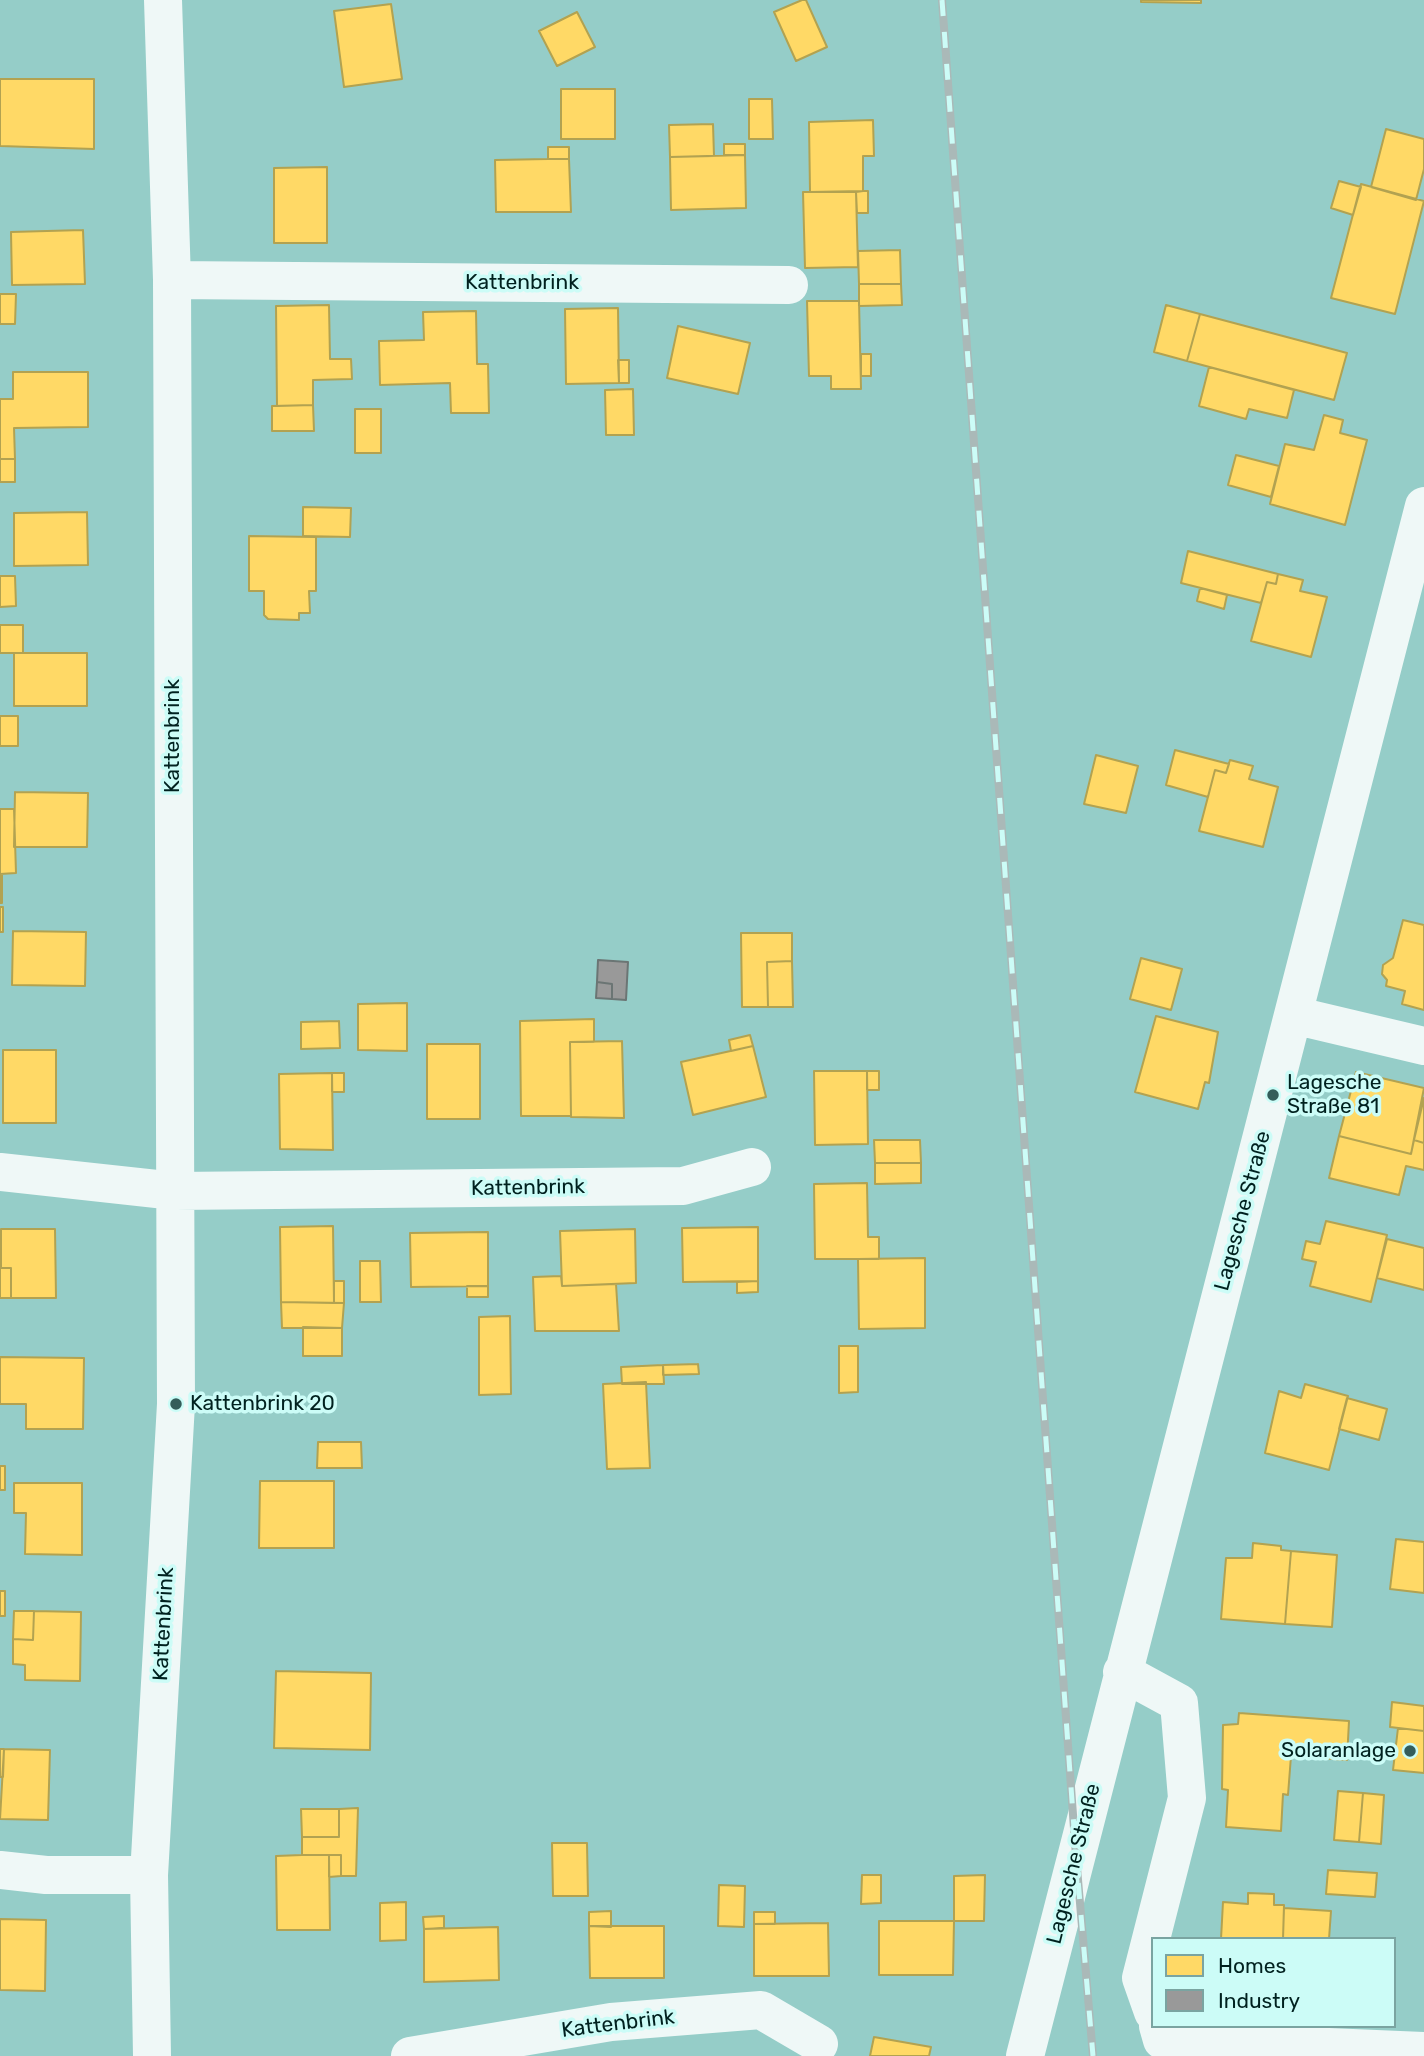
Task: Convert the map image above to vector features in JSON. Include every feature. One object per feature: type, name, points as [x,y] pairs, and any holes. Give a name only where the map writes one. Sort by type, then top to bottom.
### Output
[{"type":"street","name":"Kattenbrink","points":[[152,2056],[149,1875],[176,1404],[172,280],[163,0]]},
{"type":"street","name":"Kattenbrink","points":[[172,280],[789,285]]},
{"type":"street","name":"Lagesche Straße","points":[[1025,2056],[1424,506]]},
{"type":"street","points":[[1293,1014],[1424,1046]]},
{"type":"street","name":"Kattenbrink","points":[[175,1191],[683,1186],[751,1167]]},
{"type":"street","points":[[0,1172],[175,1191]]},
{"type":"street","points":[[1122,1672],[1179,1703],[1187,1798],[1151,1937]]},
{"type":"street","points":[[0,1870],[46,1875],[149,1875]]},
{"type":"street","points":[[1151,1939],[1141,1978],[1151,2010]]},
{"type":"street","name":"Kattenbrink","points":[[410,2056],[611,2022],[761,2010],[819,2044]]},
{"type":"street","points":[[1158,2033],[1424,2051]]},
{"type":"building: Homes","points":[[806,0],[827,47],[796,61],[774,12]]},
{"type":"building: Homes","points":[[1201,0],[1201,3],[1141,2]]},
{"type":"building: Homes","points":[[391,4],[402,79],[344,87],[334,11]]},
{"type":"building: Homes","points":[[577,12],[595,47],[557,66],[539,31]]},
{"type":"building: Homes","points":[[0,79],[94,79],[94,149],[0,146]]},
{"type":"building: Homes","points":[[561,89],[615,89],[615,139],[561,139]]},
{"type":"building: Homes","points":[[749,99],[772,99],[773,139],[749,139]]},
{"type":"building: Homes","points":[[873,120],[874,156],[863,156],[863,191],[810,192],[809,122]]},
{"type":"building: Homes","points":[[713,124],[714,156],[670,157],[669,125]]},
{"type":"building: Homes","points":[[1386,129],[1424,139],[1424,169],[1416,200],[1371,187]]},
{"type":"building: Homes","points":[[724,144],[745,144],[745,155],[724,155]]},
{"type":"building: Homes","points":[[548,147],[569,147],[569,159],[548,159]]},
{"type":"building: Homes","points":[[745,155],[746,208],[671,210],[670,157]]},
{"type":"building: Homes","points":[[569,159],[571,212],[496,212],[495,160]]},
{"type":"building: Homes","points":[[327,167],[327,243],[274,243],[274,168]]},
{"type":"building: Homes","points":[[1339,181],[1361,187],[1353,215],[1331,208]]},
{"type":"building: Homes","points":[[1361,184],[1424,201],[1395,314],[1331,298]]},
{"type":"building: Homes","points":[[868,191],[868,213],[857,213],[856,192]]},
{"type":"building: Homes","points":[[803,192],[856,192],[858,267],[805,268]]},
{"type":"building: Homes","points":[[83,230],[85,284],[12,285],[11,232]]},
{"type":"building: Homes","points":[[900,250],[901,284],[859,284],[858,251]]},
{"type":"building: Homes","points":[[859,284],[901,284],[902,305],[859,306]]},
{"type":"building: Homes","points":[[0,294],[16,294],[15,324],[0,324]]},
{"type":"building: Homes","points":[[807,301],[859,301],[861,389],[831,389],[831,376],[809,376]]},
{"type":"building: Homes","points":[[329,305],[330,359],[351,359],[352,379],[313,380],[313,405],[277,406],[276,306]]},
{"type":"building: Homes","points":[[1166,305],[1200,314],[1187,361],[1154,352]]},
{"type":"building: Homes","points":[[618,308],[619,383],[566,384],[565,309]]},
{"type":"building: Homes","points":[[476,311],[477,364],[488,364],[489,413],[451,413],[450,383],[380,385],[379,341],[424,340],[423,312]]},
{"type":"building: Homes","points":[[1200,314],[1347,353],[1334,400],[1187,361]]},
{"type":"building: Homes","points":[[678,326],[750,343],[738,394],[667,378]]},
{"type":"building: Homes","points":[[861,354],[871,354],[871,376],[861,376]]},
{"type":"building: Homes","points":[[618,360],[629,360],[629,383],[619,383]]},
{"type":"building: Homes","points":[[1209,367],[1294,390],[1287,418],[1249,409],[1246,419],[1199,406]]},
{"type":"building: Homes","points":[[13,372],[88,372],[88,427],[14,428],[15,459],[0,459],[0,399],[13,399]]},
{"type":"building: Homes","points":[[633,389],[634,435],[606,435],[605,390]]},
{"type":"building: Homes","points":[[313,405],[314,431],[272,431],[272,406]]},
{"type":"building: Homes","points":[[355,409],[381,409],[381,453],[355,453]]},
{"type":"building: Homes","points":[[1324,415],[1343,420],[1340,433],[1367,440],[1345,525],[1270,504],[1285,444],[1314,450]]},
{"type":"building: Homes","points":[[1236,455],[1279,466],[1271,497],[1228,485]]},
{"type":"building: Homes","points":[[0,459],[15,459],[15,482],[0,482]]},
{"type":"building: Homes","points":[[303,507],[351,508],[350,537],[303,536]]},
{"type":"building: Homes","points":[[87,512],[88,565],[14,566],[14,513]]},
{"type":"building: Homes","points":[[249,536],[316,537],[316,591],[309,591],[310,613],[299,613],[299,620],[268,619],[264,615],[264,591],[249,591]]},
{"type":"building: Homes","points":[[1188,551],[1278,574],[1276,584],[1267,582],[1261,603],[1181,583]]},
{"type":"building: Homes","points":[[1278,574],[1303,580],[1300,591],[1327,597],[1311,657],[1251,641],[1267,582],[1276,584]]},
{"type":"building: Homes","points":[[0,576],[15,576],[16,606],[0,607]]},
{"type":"building: Homes","points":[[1200,588],[1227,595],[1224,609],[1197,601]]},
{"type":"building: Homes","points":[[0,625],[23,625],[23,653],[0,653]]},
{"type":"building: Homes","points":[[14,653],[87,653],[87,706],[14,706]]},
{"type":"building: Homes","points":[[0,716],[18,716],[18,746],[0,746]]},
{"type":"building: Homes","points":[[1175,750],[1229,764],[1226,773],[1215,770],[1208,797],[1166,785]]},
{"type":"building: Homes","points":[[1096,755],[1138,766],[1126,813],[1084,804]]},
{"type":"building: Homes","points":[[1230,760],[1253,766],[1249,779],[1278,787],[1263,847],[1199,831],[1215,770],[1226,773]]},
{"type":"building: Homes","points":[[15,792],[88,793],[87,847],[14,847]]},
{"type":"building: Homes","points":[[0,809],[14,809],[16,873],[0,874]]},
{"type":"building: Homes","points":[[2,874],[2,903],[0,903]]},
{"type":"building: Homes","points":[[0,907],[3,907],[3,932],[0,932]]},
{"type":"building: Homes","points":[[1403,920],[1424,925],[1424,1010],[1402,1004],[1405,991],[1386,986],[1387,980],[1382,974],[1383,965],[1393,958]]},
{"type":"building: Homes","points":[[13,931],[86,932],[85,986],[12,985]]},
{"type":"building: Homes","points":[[741,933],[792,933],[792,961],[767,962],[768,1007],[742,1007]]},
{"type":"building: Homes","points":[[1141,958],[1182,969],[1171,1010],[1130,999]]},
{"type":"building: Homes","points":[[792,961],[793,1007],[768,1007],[767,962]]},
{"type":"building: Homes","points":[[407,1003],[407,1051],[358,1050],[358,1004]]},
{"type":"building: Homes","points":[[1156,1016],[1218,1032],[1209,1083],[1205,1082],[1198,1109],[1135,1092]]},
{"type":"building: Homes","points":[[594,1019],[594,1042],[570,1042],[571,1116],[521,1116],[520,1021]]},
{"type":"building: Homes","points":[[339,1021],[340,1048],[301,1049],[301,1022]]},
{"type":"building: Homes","points":[[750,1035],[753,1046],[731,1051],[729,1040]]},
{"type":"building: Homes","points":[[622,1041],[624,1118],[571,1117],[570,1042]]},
{"type":"building: Homes","points":[[427,1044],[480,1044],[480,1119],[427,1119]]},
{"type":"building: Homes","points":[[753,1046],[766,1097],[693,1115],[681,1062]]},
{"type":"building: Homes","points":[[3,1050],[56,1050],[56,1123],[3,1123]]},
{"type":"building: Homes","points":[[814,1071],[867,1071],[868,1144],[815,1145]]},
{"type":"building: Homes","points":[[867,1071],[879,1071],[879,1090],[867,1090]]},
{"type":"building: Homes","points":[[1356,1072],[1424,1088],[1411,1154],[1339,1136]]},
{"type":"building: Homes","points":[[332,1073],[344,1073],[344,1092],[332,1092]]},
{"type":"building: Homes","points":[[332,1073],[333,1150],[280,1149],[279,1074]]},
{"type":"building: Homes","points":[[1424,1098],[1424,1143],[1414,1140]]},
{"type":"building: Homes","points":[[1339,1136],[1411,1154],[1414,1140],[1424,1143],[1424,1170],[1406,1166],[1399,1195],[1329,1178]]},
{"type":"building: Homes","points":[[874,1140],[920,1140],[921,1163],[875,1163]]},
{"type":"building: Homes","points":[[875,1163],[921,1163],[921,1183],[875,1184]]},
{"type":"building: Homes","points":[[867,1183],[868,1237],[879,1237],[879,1259],[815,1259],[814,1184]]},
{"type":"building: Homes","points":[[1326,1221],[1387,1235],[1371,1302],[1310,1286],[1316,1262],[1302,1259],[1306,1241],[1320,1244]]},
{"type":"building: Homes","points":[[333,1226],[334,1303],[281,1302],[280,1227]]},
{"type":"building: Homes","points":[[758,1227],[758,1281],[683,1282],[682,1228]]},
{"type":"building: Homes","points":[[1,1229],[55,1229],[56,1298],[11,1298],[11,1268],[1,1268]]},
{"type":"building: Homes","points":[[635,1229],[636,1283],[562,1286],[560,1231]]},
{"type":"building: Homes","points":[[488,1232],[488,1286],[411,1287],[410,1233]]},
{"type":"building: Homes","points":[[1387,1239],[1424,1248],[1424,1290],[1377,1278]]},
{"type":"building: Homes","points":[[925,1258],[925,1328],[859,1329],[858,1259]]},
{"type":"building: Homes","points":[[360,1261],[380,1261],[381,1302],[360,1302]]},
{"type":"building: Homes","points":[[0,1268],[11,1268],[11,1298],[0,1298]]},
{"type":"building: Homes","points":[[561,1276],[562,1286],[616,1284],[619,1331],[535,1331],[533,1277]]},
{"type":"building: Homes","points":[[334,1281],[344,1281],[344,1303],[334,1303]]},
{"type":"building: Homes","points":[[758,1281],[758,1292],[737,1293],[737,1282]]},
{"type":"building: Homes","points":[[467,1286],[488,1286],[488,1297],[467,1297]]},
{"type":"building: Homes","points":[[281,1302],[344,1303],[342,1328],[282,1328]]},
{"type":"building: Homes","points":[[510,1316],[511,1394],[479,1395],[479,1317]]},
{"type":"building: Homes","points":[[303,1327],[342,1328],[342,1356],[303,1356]]},
{"type":"building: Homes","points":[[839,1346],[858,1346],[858,1392],[839,1393]]},
{"type":"building: Homes","points":[[0,1357],[84,1358],[83,1429],[26,1429],[26,1404],[0,1404]]},
{"type":"building: Homes","points":[[698,1364],[699,1374],[663,1375],[663,1365]]},
{"type":"building: Homes","points":[[663,1365],[664,1384],[622,1384],[621,1367]]},
{"type":"building: Homes","points":[[646,1382],[650,1468],[607,1469],[603,1384]]},
{"type":"building: Homes","points":[[1305,1384],[1348,1396],[1329,1470],[1265,1453],[1279,1391],[1301,1398]]},
{"type":"building: Homes","points":[[1347,1398],[1387,1409],[1379,1440],[1339,1429]]},
{"type":"building: Homes","points":[[318,1442],[361,1442],[362,1468],[317,1468]]},
{"type":"building: Homes","points":[[0,1466],[5,1466],[5,1490],[0,1490]]},
{"type":"building: Homes","points":[[260,1481],[334,1481],[334,1548],[259,1548]]},
{"type":"building: Homes","points":[[14,1483],[82,1483],[82,1555],[25,1554],[26,1513],[14,1513]]},
{"type":"building: Homes","points":[[1396,1539],[1424,1542],[1424,1593],[1390,1589]]},
{"type":"building: Homes","points":[[1253,1543],[1281,1546],[1281,1550],[1291,1551],[1285,1624],[1221,1619],[1226,1558],[1252,1558]]},
{"type":"building: Homes","points":[[1291,1551],[1337,1555],[1332,1627],[1285,1624]]},
{"type":"building: Homes","points":[[0,1591],[5,1591],[5,1616],[0,1616]]},
{"type":"building: Homes","points":[[14,1611],[34,1611],[33,1640],[13,1639]]},
{"type":"building: Homes","points":[[34,1611],[81,1612],[80,1681],[25,1680],[25,1665],[13,1664],[13,1639],[33,1640]]},
{"type":"building: Homes","points":[[276,1671],[371,1673],[370,1750],[274,1748]]},
{"type":"building: Homes","points":[[1392,1702],[1424,1706],[1424,1731],[1390,1727]]},
{"type":"building: Homes","points":[[1239,1713],[1349,1721],[1347,1760],[1291,1756],[1288,1795],[1283,1794],[1281,1831],[1226,1827],[1228,1790],[1222,1789],[1223,1725],[1238,1724]]},
{"type":"building: Homes","name":"Solaranlage","points":[[1398,1728],[1424,1731],[1424,1773],[1393,1770]]},
{"type":"building: Homes","points":[[0,1749],[4,1749],[3,1777],[0,1777]]},
{"type":"building: Homes","points":[[4,1749],[50,1750],[48,1820],[0,1819]]},
{"type":"building: Homes","points":[[1338,1791],[1363,1793],[1359,1842],[1334,1840]]},
{"type":"building: Homes","points":[[1363,1793],[1384,1795],[1381,1844],[1359,1842]]},
{"type":"building: Homes","points":[[358,1808],[356,1876],[341,1876],[341,1855],[302,1855],[302,1837],[339,1837],[339,1809]]},
{"type":"building: Homes","points":[[301,1809],[339,1809],[339,1837],[302,1837]]},
{"type":"building: Homes","points":[[552,1843],[587,1843],[588,1896],[553,1896]]},
{"type":"building: Homes","points":[[329,1855],[330,1930],[277,1930],[276,1856]]},
{"type":"building: Homes","points":[[329,1855],[341,1855],[341,1876],[329,1877]]},
{"type":"building: Homes","points":[[1328,1870],[1377,1873],[1375,1897],[1326,1894]]},
{"type":"building: Homes","points":[[862,1875],[881,1875],[881,1903],[861,1904]]},
{"type":"building: Homes","points":[[985,1875],[984,1921],[954,1921],[954,1876]]},
{"type":"building: Homes","points":[[719,1885],[745,1886],[744,1927],[718,1926]]},
{"type":"building: Homes","points":[[1248,1893],[1274,1894],[1274,1905],[1284,1905],[1283,1937],[1221,1937],[1223,1902],[1248,1904]]},
{"type":"building: Homes","points":[[406,1902],[406,1940],[380,1941],[380,1903]]},
{"type":"building: Homes","points":[[1284,1908],[1331,1911],[1329,1937],[1283,1937]]},
{"type":"building: Homes","points":[[611,1911],[611,1927],[589,1926],[589,1912]]},
{"type":"building: Homes","points":[[754,1912],[775,1912],[775,1924],[754,1924]]},
{"type":"building: Homes","points":[[444,1916],[444,1928],[424,1929],[423,1917]]},
{"type":"building: Homes","points":[[0,1919],[46,1920],[45,1991],[0,1990]]},
{"type":"building: Homes","points":[[879,1921],[954,1921],[953,1975],[879,1975]]},
{"type":"building: Homes","points":[[828,1923],[829,1976],[754,1976],[754,1924]]},
{"type":"building: Homes","points":[[589,1926],[664,1926],[664,1978],[590,1978]]},
{"type":"building: Homes","points":[[498,1927],[499,1980],[424,1982],[424,1929]]},
{"type":"building: Homes","points":[[874,2037],[931,2047],[929,2056],[870,2056]]},
{"type":"building: Industry","points":[[598,960],[628,962],[626,1000],[612,999],[612,984],[597,982]]},
{"type":"building: Industry","points":[[597,982],[612,984],[612,999],[596,998]]},
{"type":"railway","points":[[942,0],[1076,1856],[1093,2056]]},
{"type":"place","name":"Lagesche Straße 81","points":[[1273,1095]]},
{"type":"place","name":"Kattenbrink 20","points":[[176,1404]]},
{"type":"place","name":"Solaranlage","points":[[1410,1751]]}]
